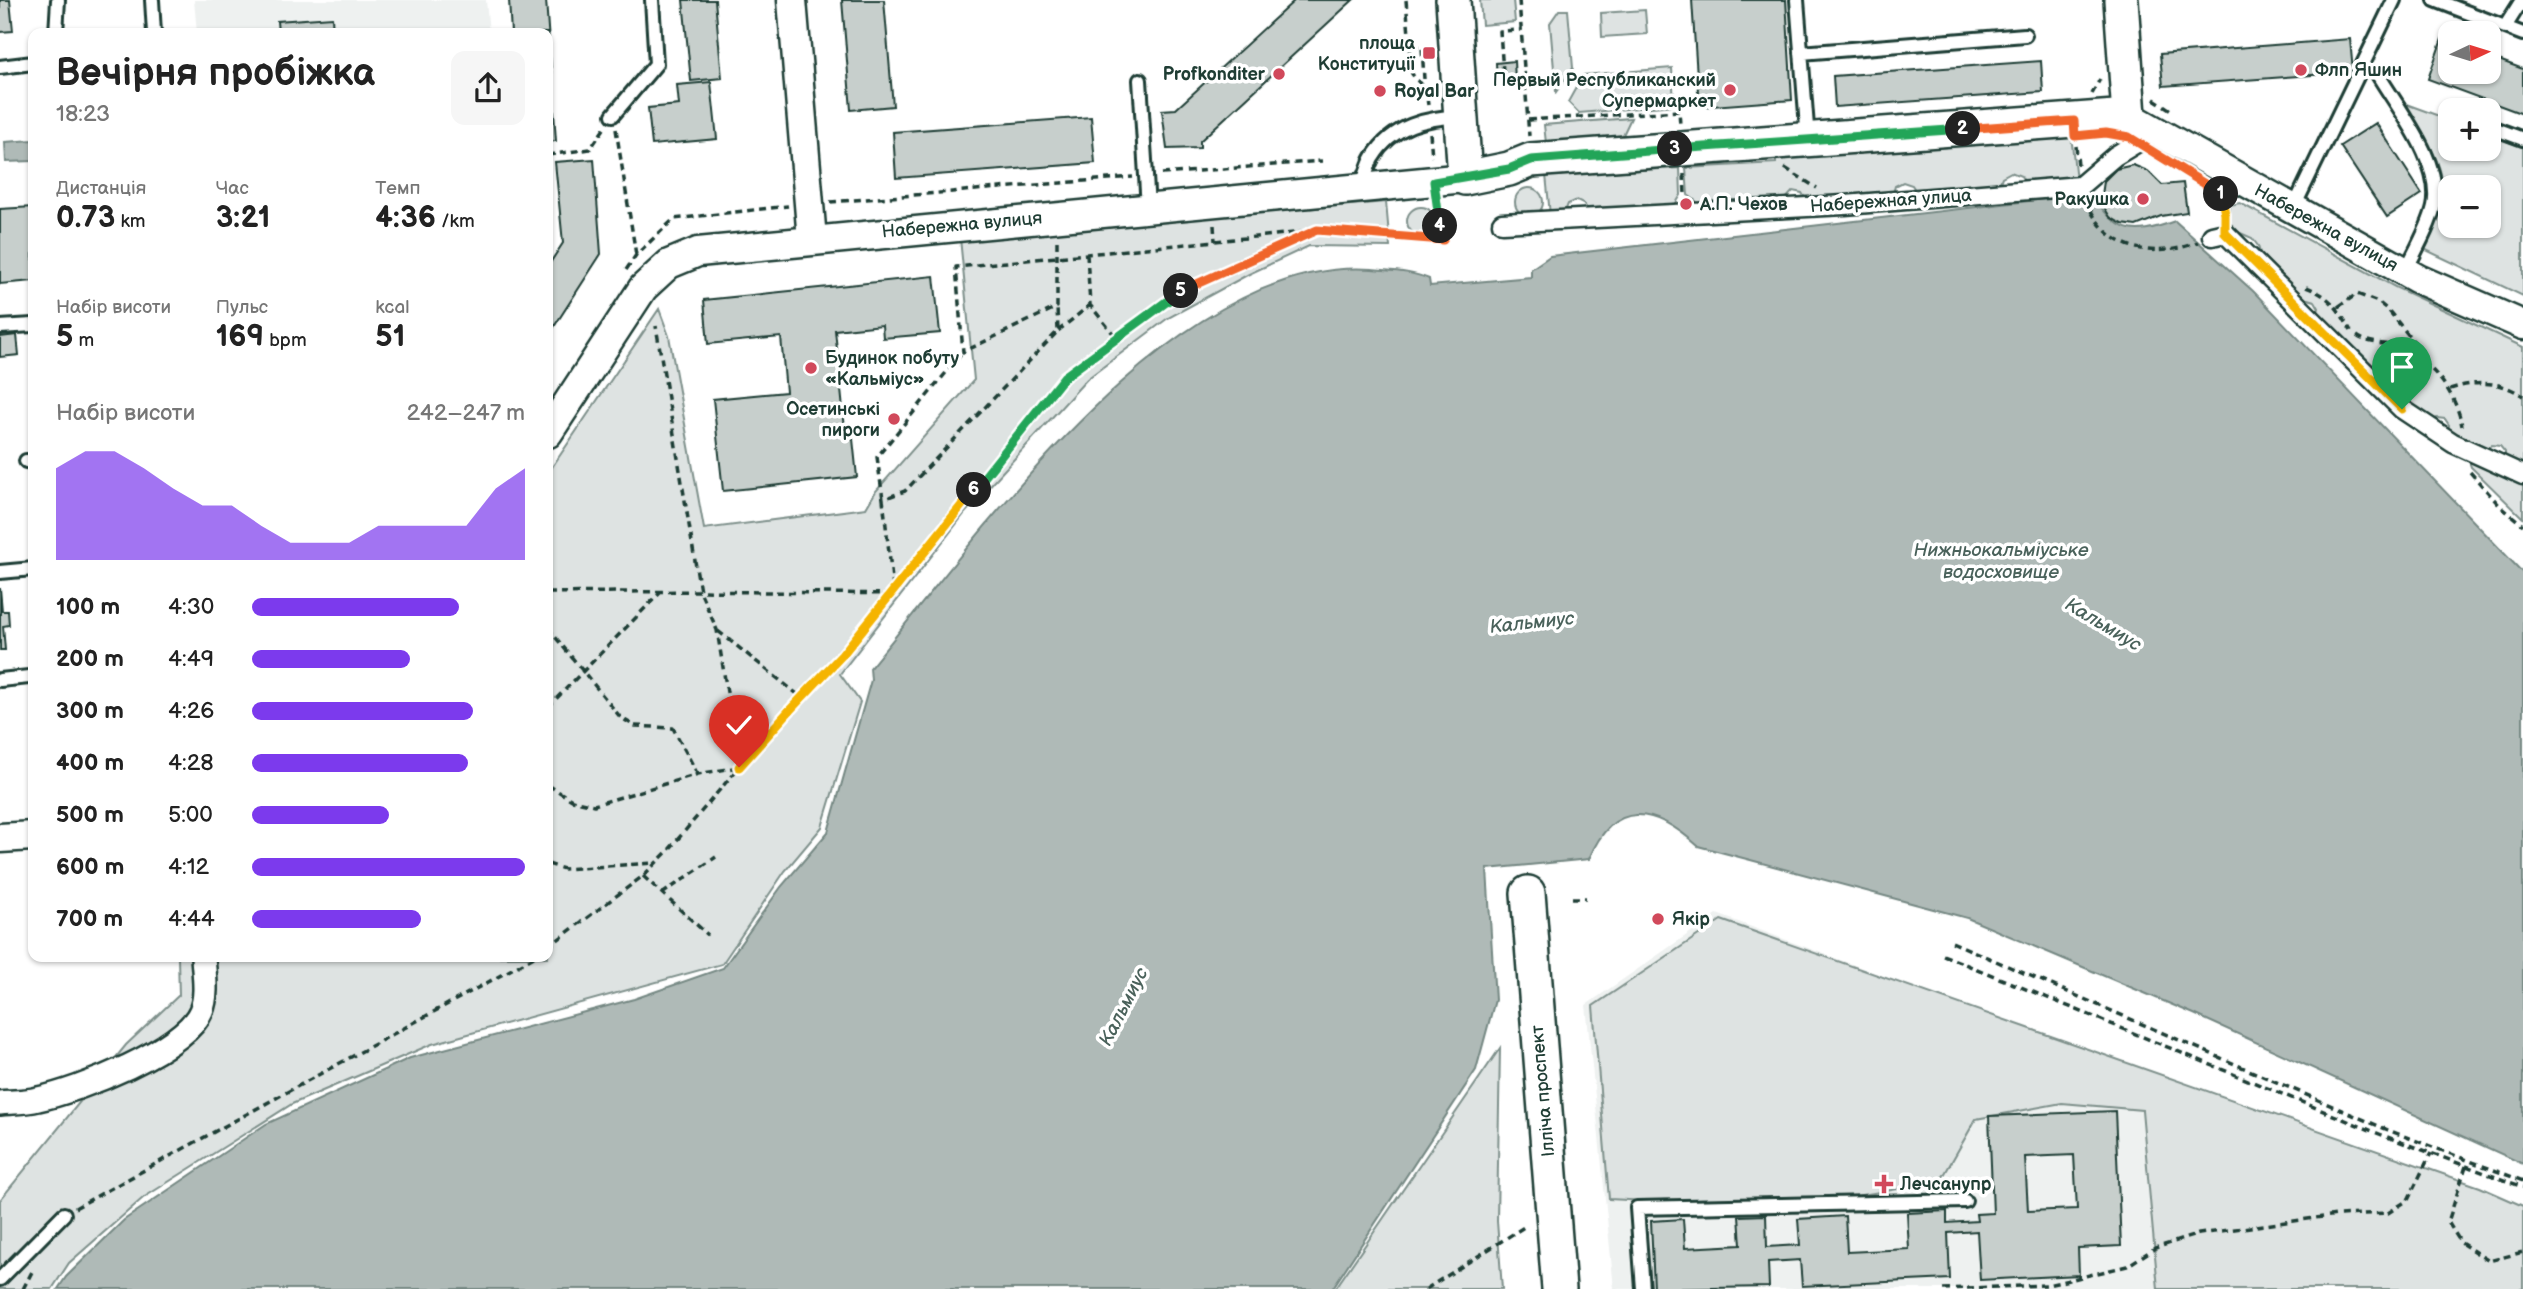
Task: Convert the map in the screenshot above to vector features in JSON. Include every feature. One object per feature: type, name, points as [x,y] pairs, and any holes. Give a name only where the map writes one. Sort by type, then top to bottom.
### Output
[{"type":"main road","points":[[1453,0],[1445,117],[1450,180],[1520,164],[1808,140],[2074,121],[2134,129],[2121,0]]},
{"type":"main road","points":[[1445,117],[1520,164]]},
{"type":"main road","name":"Ілліча проспект","points":[[1528,893],[1559,1289]]},
{"type":"street","points":[[792,0],[811,240]]},
{"type":"street","points":[[2081,189],[2115,156],[2134,129]]},
{"type":"street","name":"Набережна вулиця","points":[[2134,129],[2405,272],[2523,325]]},
{"type":"street","name":"Набережна вулиця","points":[[553,425],[643,288],[669,264],[698,252],[1450,180]]},
{"type":"street","name":"Набережная улица","points":[[1502,223],[1845,205],[2081,189]]},
{"type":"street","points":[[2218,234],[2277,285],[2402,409],[2457,445],[2523,475]]},
{"type":"street","points":[[0,838],[28,836]]},
{"type":"street","points":[[0,1103],[37,1100],[91,1084],[150,1055],[184,1032],[201,1012],[205,989],[203,962]]},
{"type":"lane","points":[[56,28],[58,0]]},
{"type":"lane","points":[[152,0],[154,28]]},
{"type":"lane","points":[[613,115],[656,64],[652,0]]},
{"type":"lane","points":[[1797,0],[1808,140]]},
{"type":"lane","points":[[2292,210],[2394,0]]},
{"type":"lane","points":[[2435,0],[2523,34]]},
{"type":"lane","points":[[2505,27],[2522,0]]},
{"type":"lane","points":[[1801,53],[2025,35]]},
{"type":"lane","points":[[0,67],[28,64]]},
{"type":"lane","points":[[2377,74],[2429,161],[2435,181],[2434,209],[2405,272]]},
{"type":"lane","points":[[1140,80],[1148,208]]},
{"type":"lane","points":[[1356,188],[1363,182],[1375,154],[1389,137],[1445,117]]},
{"type":"lane","points":[[2501,131],[2523,139]]},
{"type":"lane","points":[[0,327],[28,325]]},
{"type":"lane","points":[[0,572],[28,569]]},
{"type":"lane","points":[[0,680],[28,677]]},
{"type":"lane","points":[[1643,1289],[1637,1208],[1965,1201]]},
{"type":"lane","points":[[0,1279],[64,1214]]},
{"type":"path","points":[[963,352],[956,267],[1317,230],[1443,240],[1450,180],[1445,117],[1412,75],[1406,0]]},
{"type":"path","points":[[1519,0],[1528,120],[1520,164]]},
{"type":"path","points":[[1503,72],[1500,31],[1521,30]]},
{"type":"path","points":[[1410,46],[1422,47],[1424,79]]},
{"type":"path","points":[[1528,120],[1679,111]]},
{"type":"path","points":[[553,154],[590,149],[613,115]]},
{"type":"path","points":[[613,115],[636,255]]},
{"type":"path","points":[[2074,121],[2081,189],[2093,218],[2110,237],[2153,251],[2179,249],[2218,234],[2224,201],[2220,194]]},
{"type":"path","points":[[553,943],[643,876],[667,852],[801,697],[842,655],[1064,377],[1175,294],[1317,230]]},
{"type":"path","points":[[1087,254],[1090,304],[1116,338]]},
{"type":"path","points":[[1057,257],[1058,331]]},
{"type":"path","points":[[2277,285],[2286,282],[2325,294],[2338,307],[2350,330],[2361,339],[2397,347],[2425,365],[2450,389],[2459,407],[2463,431],[2457,445],[2465,467],[2500,506],[2523,525]]},
{"type":"path","points":[[2338,307],[2357,294],[2378,302],[2414,342],[2407,354]]},
{"type":"path","points":[[883,499],[905,491],[1058,331],[1090,304]]},
{"type":"path","points":[[892,592],[877,457],[963,352],[1057,307]]},
{"type":"path","points":[[656,326],[700,591],[717,630],[739,767]]},
{"type":"path","points":[[2450,389],[2481,383],[2505,387],[2523,396]]},
{"type":"path","points":[[553,702],[662,591]]},
{"type":"path","points":[[553,593],[892,592]]},
{"type":"path","points":[[717,630],[801,697]]},
{"type":"path","points":[[553,634],[621,718],[635,726],[673,728],[698,774]]},
{"type":"path","points":[[553,788],[572,800],[594,805],[698,774],[739,767]]},
{"type":"path","points":[[662,894],[716,857]]},
{"type":"path","points":[[553,866],[564,869],[654,863]]},
{"type":"path","points":[[643,876],[708,935]]},
{"type":"path","points":[[1572,898],[1586,898]]},
{"type":"path","points":[[1952,942],[2388,1130],[2523,1181]]},
{"type":"path","points":[[1943,955],[2431,1153],[2523,1186]]},
{"type":"path","points":[[64,1214],[525,962]]},
{"type":"path","points":[[1943,1289],[2048,1285],[2127,1266],[2155,1248],[2199,1234],[2337,1215],[2388,1213],[2408,1200],[2431,1153]]},
{"type":"path","points":[[2466,1166],[2448,1222],[2461,1243],[2489,1261],[2523,1252]]},
{"type":"path","points":[[1426,1289],[1527,1225]]},
{"type":"path","points":[[23,1289],[40,1257]]},
{"type":"shaded area","points":[[194,0],[486,0],[489,28],[197,28]]},
{"type":"shaded area","points":[[1480,0],[1513,0],[1515,22],[1482,25]]},
{"type":"shaded area","points":[[1559,10],[1568,10],[1573,68],[1556,92],[1550,23]]},
{"type":"shaded area","points":[[1645,10],[1647,34],[1602,37],[1601,13]]},
{"type":"shaded area","points":[[1672,68],[1674,105],[1579,113],[1568,102],[1583,75]]},
{"type":"shaded area","points":[[2406,104],[2438,116],[2438,161],[2501,161],[2501,139],[2523,147],[2523,296],[2424,249],[2438,212],[2438,238],[2501,238],[2501,175],[2441,175],[2429,144]]},
{"type":"shaded area","points":[[1631,118],[1622,137],[1546,143],[1544,125]]},
{"type":"shaded area","points":[[2071,134],[2076,181],[2025,183],[2021,176],[2011,172],[2002,177],[1999,185],[1917,193],[1912,185],[1903,182],[1895,186],[1893,194],[1807,201],[1802,193],[1793,191],[1783,202],[1698,207],[1696,201],[1688,195],[1686,168],[1776,163],[1776,156]]},
{"type":"shaded area","points":[[1680,168],[1681,195],[1673,208],[1589,211],[1577,200],[1568,204],[1564,214],[1550,215],[1546,175]]},
{"type":"shaded area","points":[[1529,188],[1539,192],[1543,202],[1539,212],[1529,216],[1519,212],[1515,202],[1519,192]]},
{"type":"shaded area","points":[[1386,202],[1390,247],[1309,246],[1249,274],[1168,318],[1087,379],[965,513],[840,674],[860,702],[822,827],[785,871],[722,964],[432,1044],[292,1104],[143,1198],[69,1263],[52,1289],[0,1289],[0,1200],[126,1045],[179,995],[178,962],[553,962],[553,466],[659,309],[669,336],[704,529],[866,508],[876,491],[974,380],[960,238]]},
{"type":"shaded area","points":[[2240,203],[2395,287],[2523,347],[2523,468],[2505,460],[2505,452],[2500,446],[2491,445],[2485,450],[2448,433],[2449,425],[2445,419],[2437,418],[2430,422],[2397,394],[2400,388],[2397,380],[2389,377],[2383,380],[2317,315],[2319,308],[2315,301],[2308,299],[2302,302],[2263,264],[2258,246],[2252,238],[2229,228],[2230,205]]},
{"type":"shaded area","points":[[1421,207],[1431,211],[1435,221],[1431,231],[1421,235],[1411,231],[1407,221],[1411,211]]},
{"type":"shaded area","points":[[2467,455],[2523,481],[2523,518],[2471,467]]},
{"type":"shaded area","name":"Лечсанупр","points":[[1717,914],[2158,1079],[2173,1289],[1614,1289],[1586,1005]]},
{"type":"shaded area","points":[[1721,920],[2480,1187],[2523,1206],[2523,1289],[2158,1289],[2142,1110],[2062,1103],[1976,1119],[1940,1182],[1783,1208],[1609,1199],[1593,1006]]},
{"type":"shaded area","points":[[1500,1048],[1497,1221],[1502,1289],[1335,1289]]},
{"type":"water","points":[[28,140],[28,161],[6,162],[5,142]]},
{"type":"water","name":"Нижньокальміуське водосховище","points":[[2090,194],[2109,217],[2126,228],[2146,229],[2175,221],[2253,291],[2523,573],[2523,1164],[2194,1014],[1967,918],[1698,846],[1666,823],[1637,815],[1623,818],[1611,826],[1599,839],[1589,859],[1487,869],[1495,1000],[1476,1070],[1332,1289],[58,1289],[66,1277],[124,1220],[266,1124],[410,1058],[634,999],[723,968],[781,887],[828,832],[871,680],[870,668],[1026,478],[1090,412],[1157,353],[1227,306],[1299,276],[1372,269],[1422,276],[1429,279],[1430,286],[1531,277],[1531,269],[1550,256]]},
{"type":"building","points":[[0,0],[10,0],[13,31],[0,32]]},
{"type":"building","points":[[509,0],[546,0],[548,28],[511,28]]},
{"type":"building","points":[[683,0],[715,0],[722,78],[691,81]]},
{"type":"building","points":[[842,0],[884,0],[893,106],[851,110]]},
{"type":"building","points":[[1295,0],[1353,0],[1200,141],[1200,148],[1167,149],[1162,110],[1176,109]]},
{"type":"building","points":[[1692,0],[1786,0],[1792,100],[1699,107]]},
{"type":"building","points":[[332,17],[333,28],[278,28],[277,21]]},
{"type":"building","points":[[2350,39],[2353,72],[2163,86],[2160,54]]},
{"type":"building","points":[[2438,50],[2438,83],[2428,79]]},
{"type":"building","points":[[1514,61],[1515,80],[1497,81],[1496,63]]},
{"type":"building","points":[[2041,61],[2043,92],[1835,107],[1833,76]]},
{"type":"building","points":[[2501,61],[2523,69],[2523,114],[2501,106],[2501,98],[2480,98],[2442,84],[2501,84]]},
{"type":"building","points":[[711,82],[717,139],[652,145],[648,108],[679,105],[677,85]]},
{"type":"building","points":[[553,99],[556,141],[553,141]]},
{"type":"building","points":[[1091,117],[1095,163],[896,178],[893,132]]},
{"type":"building","points":[[2376,123],[2422,194],[2387,217],[2340,146]]},
{"type":"building","points":[[594,159],[601,254],[553,328],[553,258],[563,243],[555,162]]},
{"type":"building","name":"Ракушка","points":[[2133,165],[2148,171],[2162,185],[2183,183],[2187,212],[2161,216],[2136,226],[2122,224],[2110,217],[2101,202],[2104,181],[2116,169]]},
{"type":"building","points":[[28,207],[28,281],[0,284],[0,209]]},
{"type":"building","name":"Будинок побуту «Кальміус»","points":[[934,276],[940,333],[883,338],[882,325],[835,330],[846,439],[853,439],[857,477],[723,491],[713,399],[786,392],[781,337],[708,344],[704,300]]},
{"type":"building","points":[[17,335],[19,355],[0,357],[0,337]]},
{"type":"building","points":[[0,588],[2,611],[8,611],[9,625],[3,626],[5,650],[0,650]]},
{"type":"building","points":[[2115,1111],[2121,1246],[2078,1248],[2079,1275],[1980,1280],[1977,1231],[1948,1233],[1950,1279],[1802,1286],[1800,1260],[1768,1262],[1769,1287],[1654,1289],[1651,1221],[1683,1219],[1685,1248],[1741,1245],[1739,1216],[1766,1215],[1767,1247],[1800,1245],[1798,1219],[1845,1216],[1847,1252],[1909,1249],[1907,1213],[1947,1211],[1947,1223],[1977,1221],[1976,1214],[1993,1213],[1989,1116]],"holes":[[[2074,1155],[2077,1209],[2028,1211],[2025,1157]]]},
{"type":"place","name":"площа Конституції","points":[[1429,53]]},
{"type":"place","name":"Флп Яшин","points":[[2301,70]]},
{"type":"place","name":"Profkonditer","points":[[1279,74]]},
{"type":"place","name":"Первый Республиканский Супермаркет","points":[[1730,90]]},
{"type":"place","name":"Royal Bar","points":[[1380,91]]},
{"type":"place","name":"Ракушка","points":[[2143,199]]},
{"type":"place","name":"А.П. Чехов","points":[[1686,204]]},
{"type":"place","name":"Будинок побуту «Кальміус»","points":[[811,368]]},
{"type":"place","name":"Осетинські пироги","points":[[894,419]]},
{"type":"place","name":"Якір","points":[[1658,919]]},
{"type":"place","name":"Лечсанупр","points":[[1884,1184]]},
{"type":"route","points":[[739,767],[842,655],[1064,377],[1175,294],[1317,230],[1443,240],[1434,182],[1509,169],[1531,160],[2074,121],[2075,136],[2106,133],[2129,137],[2220,194],[2224,201],[2225,233],[2402,409]]},
{"type":"water label","name":"Кальмиус","points":[[1532,623]]},
{"type":"water label","name":"Кальмиус","points":[[2103,625]]},
{"type":"water label","name":"Кальмиус","points":[[1124,1007]]}]
